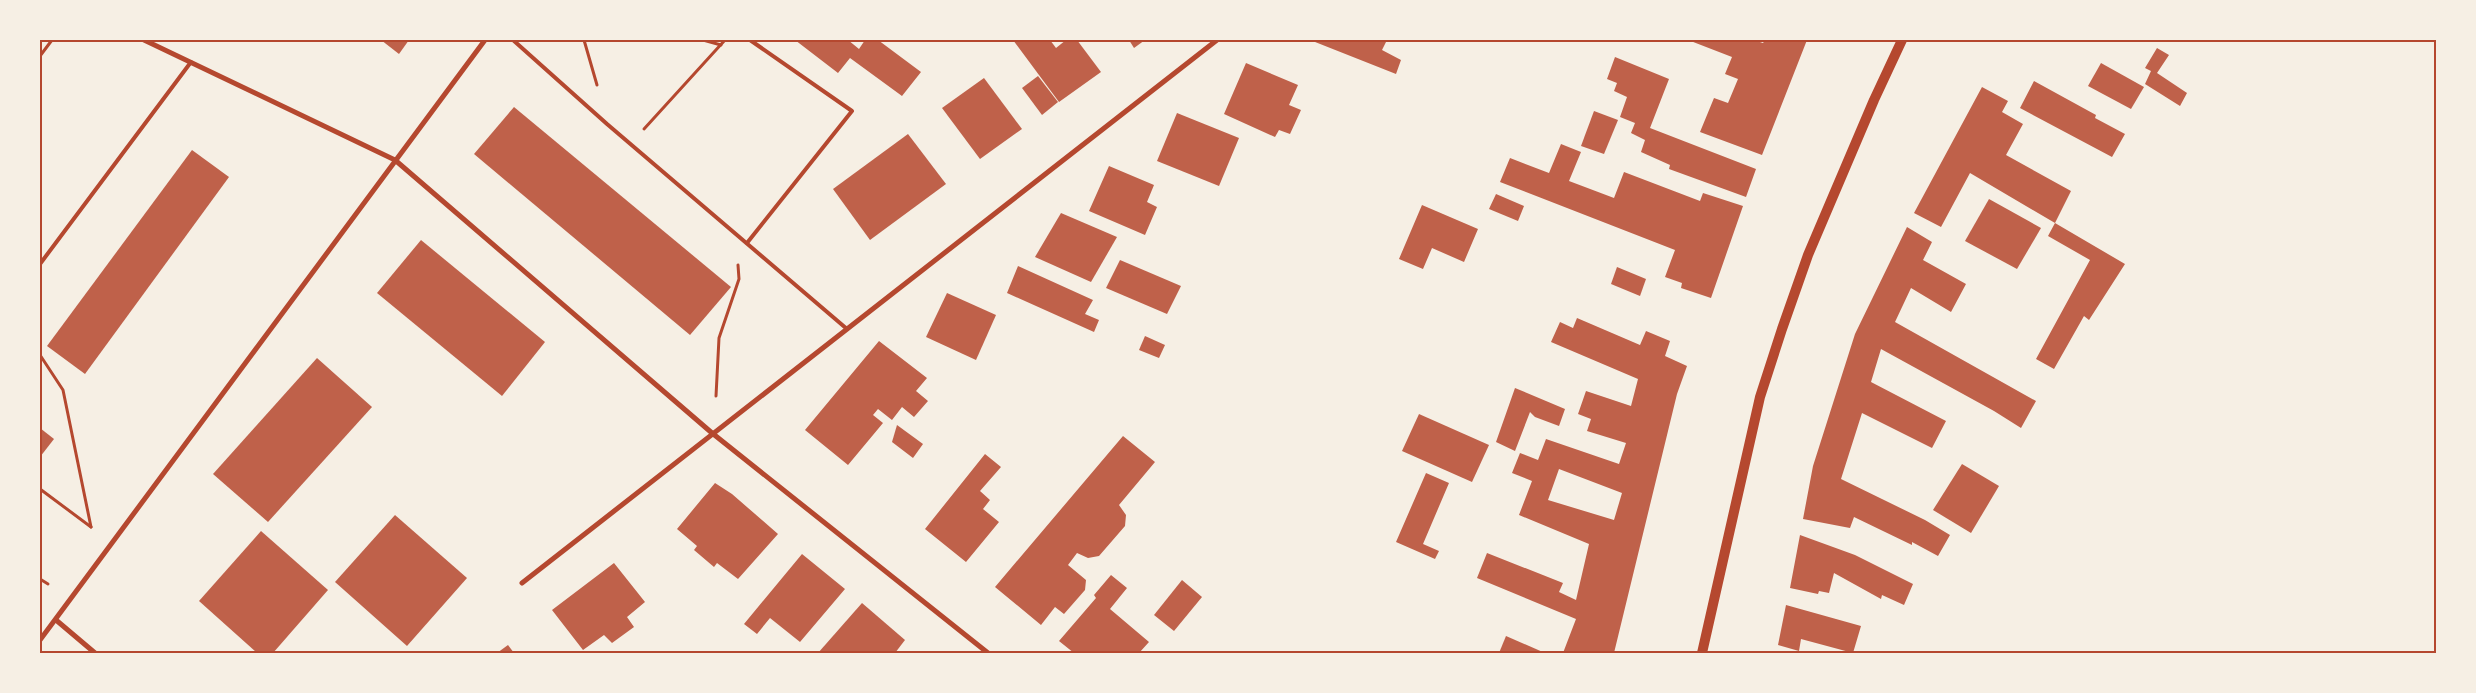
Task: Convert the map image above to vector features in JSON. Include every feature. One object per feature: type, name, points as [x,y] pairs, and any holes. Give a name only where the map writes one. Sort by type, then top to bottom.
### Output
[{"type":"main road","points":[[1702,653],[1760,397],[1782,329],[1808,255],[1874,100],[1902,40]]},
{"type":"street","points":[[144,40],[396,160],[712,433],[988,653]]},
{"type":"street","points":[[40,640],[485,40]]},
{"type":"street","points":[[522,583],[1217,40]]},
{"type":"street","points":[[56,620],[95,653]]},
{"type":"lane","points":[[513,40],[630,144],[847,329]]},
{"type":"lane","points":[[746,243],[852,111],[750,40]]},
{"type":"lane","points":[[40,264],[191,62]]},
{"type":"path","points":[[40,56],[52,40]]},
{"type":"path","points":[[584,40],[607,124]]},
{"type":"path","points":[[703,40],[721,45]]},
{"type":"path","points":[[630,144],[725,40]]},
{"type":"path","points":[[716,396],[719,338],[739,279],[736,234]]},
{"type":"path","points":[[40,355],[63,390],[92,527],[40,489]]},
{"type":"path","points":[[40,579],[48,584]]},
{"type":"building","points":[[381,40],[409,40],[399,54]]},
{"type":"building","points":[[795,40],[848,40],[859,49],[865,40],[878,40],[921,72],[902,96],[850,58],[838,73]]},
{"type":"building","points":[[1013,40],[1050,40],[1056,48],[1066,40],[1077,40],[1101,72],[1059,102]]},
{"type":"building","points":[[1129,40],[1145,40],[1134,48]]},
{"type":"building","points":[[1310,40],[1381,40],[1386,42],[1382,50],[1401,60],[1396,74]]},
{"type":"building","points":[[1688,40],[1754,40],[1763,43],[1765,40],[1807,40],[1762,155],[1700,132],[1714,98],[1728,103],[1738,79],[1725,74],[1732,57]]},
{"type":"building","points":[[2157,48],[2169,55],[2157,73],[2187,93],[2180,106],[2145,84],[2151,71],[2145,68]]},
{"type":"building","points":[[1615,57],[1669,79],[1650,128],[1756,169],[1746,197],[1669,169],[1670,165],[1641,152],[1645,140],[1631,133],[1635,123],[1620,117],[1627,97],[1614,91],[1617,83],[1607,79]]},
{"type":"building","points":[[1246,63],[1298,85],[1289,105],[1301,110],[1290,134],[1279,130],[1275,137],[1224,114]]},
{"type":"building","points":[[2101,63],[2144,87],[2131,109],[2088,86]]},
{"type":"building","points":[[1038,76],[1058,102],[1042,115],[1022,88]]},
{"type":"building","points":[[984,78],[1022,129],[980,159],[942,108]]},
{"type":"building","points":[[2034,81],[2096,115],[2095,118],[2125,134],[2112,157],[2020,108]]},
{"type":"building","points":[[1982,87],[2008,101],[2002,112],[2023,124],[2006,155],[2071,191],[2055,223],[1970,173],[1941,227],[1914,213]]},
{"type":"building","points":[[514,107],[731,287],[690,335],[474,154]]},
{"type":"building","points":[[1594,111],[1618,120],[1604,154],[1581,146]]},
{"type":"building","points":[[1177,113],[1239,138],[1219,186],[1157,161]]},
{"type":"building","points":[[908,134],[946,184],[870,240],[833,189]]},
{"type":"building","points":[[1561,144],[1581,152],[1569,181],[1614,198],[1624,172],[1700,201],[1703,193],[1743,206],[1711,298],[1681,288],[1682,283],[1665,277],[1675,250],[1500,182],[1510,158],[1549,173]]},
{"type":"building","points":[[192,150],[229,177],[85,374],[47,346]]},
{"type":"building","points":[[1109,166],[1154,185],[1147,202],[1157,207],[1145,235],[1089,211]]},
{"type":"building","points":[[1496,194],[1524,206],[1518,221],[1489,209]]},
{"type":"building","points":[[1989,199],[2041,228],[2017,269],[1965,241]]},
{"type":"building","points":[[1422,205],[1478,229],[1464,262],[1432,248],[1423,269],[1399,259]]},
{"type":"building","points":[[1061,213],[1117,237],[1091,282],[1035,257]]},
{"type":"building","points":[[2055,223],[2125,264],[2089,320],[2084,316],[2054,369],[2036,359],[2090,260],[2048,236]]},
{"type":"building","points":[[1907,227],[1932,242],[1923,260],[1966,284],[1951,312],[1911,288],[1895,322],[2036,401],[2021,428],[1994,411],[1881,349],[1871,382],[1946,421],[1932,448],[1862,413],[1841,479],[1925,520],[1950,535],[1938,556],[1912,542],[1912,545],[1854,517],[1850,528],[1803,519],[1813,466],[1855,334]]},
{"type":"building","points":[[421,240],[545,342],[502,396],[377,293]]},
{"type":"building","points":[[1120,260],[1181,286],[1167,314],[1106,288]]},
{"type":"building","points":[[1018,266],[1093,300],[1085,314],[1099,320],[1094,332],[1007,293]]},
{"type":"building","points":[[1617,267],[1646,279],[1640,296],[1611,284]]},
{"type":"building","points":[[947,293],[996,315],[976,360],[926,337]]},
{"type":"building","points":[[1577,318],[1640,345],[1646,331],[1670,341],[1665,356],[1687,366],[1677,394],[1614,653],[1563,653],[1576,619],[1477,578],[1487,553],[1563,583],[1559,592],[1576,600],[1589,544],[1519,515],[1532,481],[1512,473],[1520,453],[1538,460],[1546,439],[1619,464],[1626,443],[1587,431],[1591,419],[1578,414],[1586,391],[1631,406],[1638,379],[1551,342],[1560,322],[1573,328]],"holes":[[[1559,469],[1622,493],[1614,520],[1548,500]]]},
{"type":"building","points":[[1145,336],[1165,345],[1159,358],[1139,350]]},
{"type":"building","points":[[879,341],[927,378],[916,391],[928,401],[914,417],[902,407],[892,420],[878,409],[873,415],[883,423],[848,465],[805,430]]},
{"type":"building","points":[[317,358],[372,407],[268,522],[213,474]]},
{"type":"building","points":[[1515,388],[1565,409],[1559,426],[1535,417],[1530,412],[1515,451],[1496,442]]},
{"type":"building","points":[[1419,414],[1489,445],[1472,482],[1402,451]]},
{"type":"building","points":[[897,425],[923,444],[913,458],[892,442]]},
{"type":"building","points":[[40,428],[54,439],[40,457]]},
{"type":"building","points":[[1123,436],[1155,462],[1119,505],[1126,515],[1125,526],[1099,556],[1088,558],[1077,553],[1068,565],[1086,580],[1085,590],[1064,614],[1055,607],[1041,625],[995,587]]},
{"type":"building","points":[[985,454],[1001,467],[980,491],[990,500],[983,509],[999,522],[966,562],[925,529]]},
{"type":"building","points":[[1962,464],[1999,486],[1971,533],[1933,510]]},
{"type":"building","points":[[1426,473],[1449,483],[1423,544],[1439,551],[1435,559],[1396,542]]},
{"type":"building","points":[[715,483],[732,494],[778,534],[738,579],[717,563],[714,567],[694,550],[697,546],[677,529]]},
{"type":"building","points":[[395,515],[467,578],[407,646],[335,582]]},
{"type":"building","points":[[261,531],[328,590],[273,653],[257,653],[199,601]]},
{"type":"building","points":[[1800,535],[1855,555],[1913,584],[1904,605],[1882,595],[1881,599],[1834,573],[1829,593],[1819,591],[1818,594],[1790,588]]},
{"type":"building","points":[[802,554],[845,589],[800,642],[770,618],[757,634],[744,624]]},
{"type":"building","points":[[614,563],[645,602],[627,617],[634,627],[612,643],[604,635],[583,650],[552,610]]},
{"type":"building","points":[[1111,575],[1127,588],[1110,609],[1149,642],[1139,653],[1074,653],[1059,641],[1096,598],[1094,595]]},
{"type":"building","points":[[1182,580],[1202,597],[1174,631],[1154,615]]},
{"type":"building","points":[[862,603],[905,640],[895,653],[818,653]]},
{"type":"building","points":[[1786,605],[1861,626],[1853,653],[1801,639],[1799,651],[1778,645]]},
{"type":"building","points":[[1506,636],[1545,653],[1499,653]]},
{"type":"building","points":[[508,645],[514,653],[497,653]]}]
